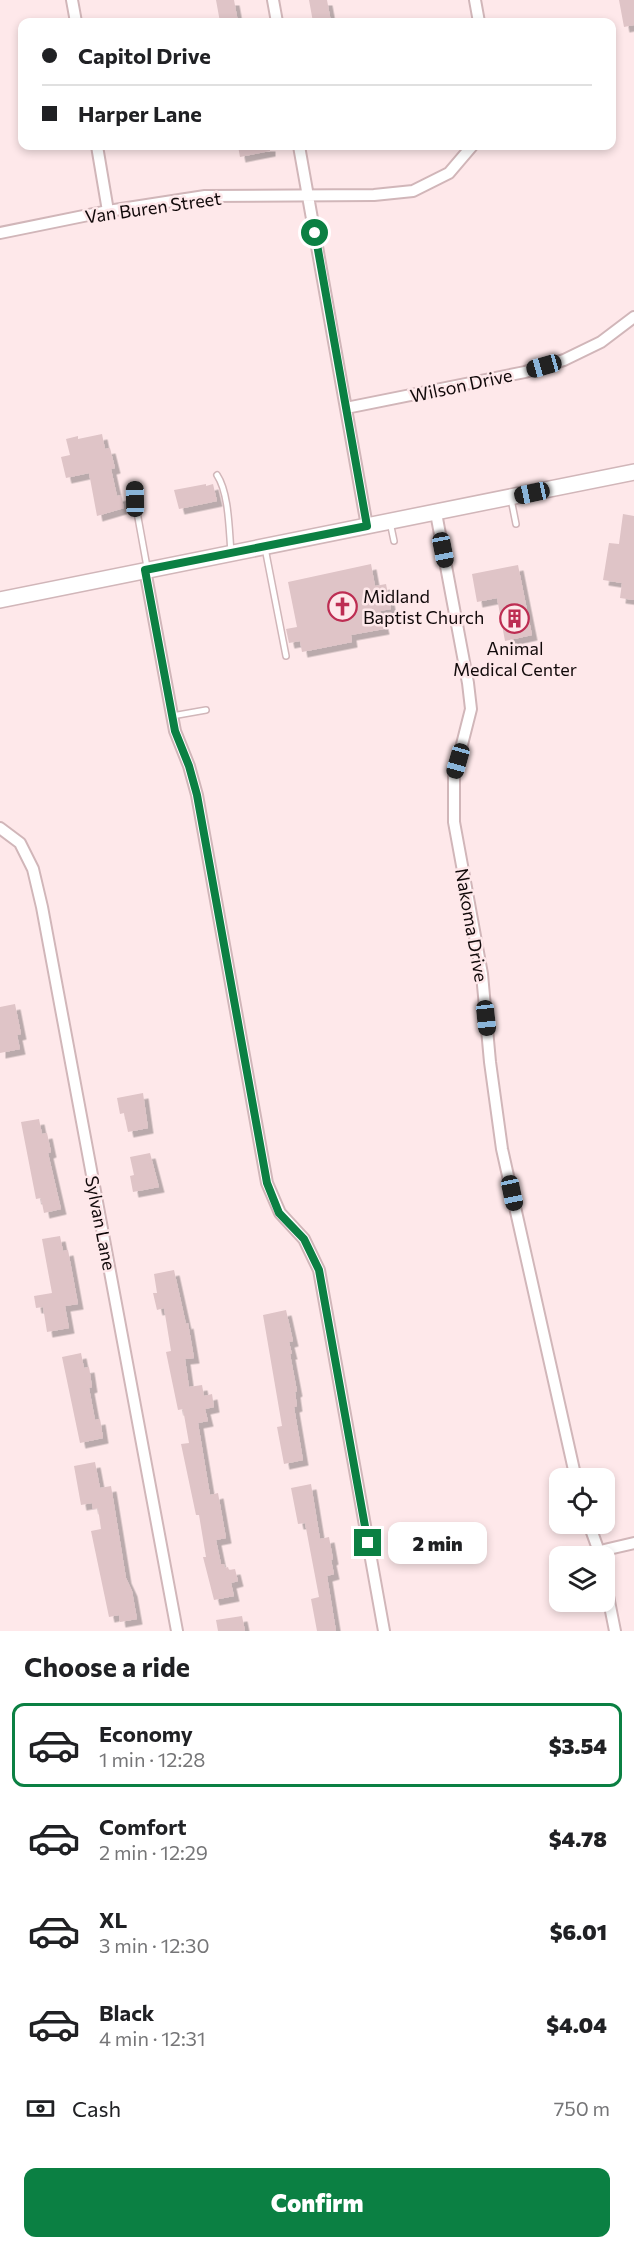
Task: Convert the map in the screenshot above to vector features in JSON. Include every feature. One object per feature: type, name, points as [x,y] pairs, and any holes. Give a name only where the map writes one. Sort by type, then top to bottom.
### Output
[{"type":"street","points":[[72,0],[75,18]]},
{"type":"street","points":[[273,0],[276,18]]},
{"type":"street","points":[[475,0],[478,18]]},
{"type":"street","points":[[98,150],[108,211]]},
{"type":"street","points":[[300,150],[367,526]]},
{"type":"street","name":"Van Buren Street","points":[[0,233],[108,211],[206,196],[374,195],[413,191],[448,173],[468,150]]},
{"type":"street","name":"Wilson Drive","points":[[346,408],[525,372],[564,360],[601,342],[634,317]]},
{"type":"street","points":[[0,600],[634,472]]},
{"type":"street","name":"Nakoma Drive","points":[[436,513],[471,709],[454,776],[454,822],[482,974],[490,1062],[502,1149],[574,1468]]},
{"type":"street","points":[[146,570],[175,731],[189,766],[197,795],[267,1183],[279,1213],[304,1239],[319,1270],[384,1631]]},
{"type":"street","name":"Sylvan Lane","points":[[0,828],[20,843],[33,869],[42,907],[177,1631]]},
{"type":"street","points":[[615,1549],[634,1543]]},
{"type":"street","points":[[611,1612],[615,1631]]},
{"type":"lane","points":[[217,475],[223,488],[231,553]]},
{"type":"lane","points":[[135,486],[136,512],[146,570]]},
{"type":"lane","points":[[511,497],[516,524]]},
{"type":"lane","points":[[390,522],[394,541]]},
{"type":"lane","points":[[265,546],[284,653]]},
{"type":"lane","points":[[172,716],[206,710]]},
{"type":"building","points":[[216,0],[234,0],[237,18],[219,18]]},
{"type":"building","points":[[309,0],[327,0],[330,18],[312,18]]},
{"type":"building","points":[[619,0],[634,0],[634,25],[624,27]]},
{"type":"building","points":[[239,150],[270,150],[270,151],[240,157]]},
{"type":"building","points":[[102,434],[105,449],[110,448],[115,468],[111,469],[117,496],[121,495],[124,508],[97,516],[89,473],[66,478],[61,457],[70,455],[66,439]]},
{"type":"building","points":[[206,484],[206,486],[213,484],[217,501],[179,509],[174,490]]},
{"type":"building","points":[[623,514],[634,516],[634,600],[620,598],[622,583],[603,580],[609,543],[619,544]]},
{"type":"building","name":"Midland Baptist Church","points":[[371,564],[375,586],[386,584],[391,609],[380,611],[384,629],[351,635],[352,642],[302,652],[300,641],[289,643],[286,629],[297,627],[288,582]]},
{"type":"building","name":"Animal Medical Center","points":[[518,565],[532,635],[505,641],[497,598],[477,602],[472,574]]},
{"type":"building","points":[[15,1004],[21,1034],[17,1035],[20,1049],[0,1053],[0,1007]]},
{"type":"building","points":[[143,1093],[148,1128],[128,1132],[124,1113],[120,1114],[117,1098]]},
{"type":"building","points":[[39,1119],[42,1134],[47,1133],[51,1152],[48,1153],[61,1209],[44,1213],[41,1198],[36,1199],[21,1122]]},
{"type":"building","points":[[150,1153],[159,1187],[133,1192],[130,1176],[134,1175],[130,1157]]},
{"type":"building","points":[[60,1236],[63,1251],[68,1250],[78,1304],[65,1306],[69,1328],[47,1332],[43,1307],[36,1308],[34,1296],[52,1293],[42,1239]]},
{"type":"building","points":[[174,1270],[186,1324],[188,1323],[194,1358],[185,1359],[189,1387],[202,1385],[204,1396],[212,1394],[214,1407],[205,1409],[208,1421],[198,1423],[210,1495],[218,1493],[226,1538],[216,1540],[221,1564],[229,1570],[235,1569],[238,1581],[231,1583],[234,1596],[214,1600],[203,1557],[206,1557],[199,1515],[196,1515],[181,1444],[189,1443],[183,1409],[178,1410],[166,1352],[171,1351],[164,1308],[157,1310],[153,1293],[157,1293],[154,1274]]},
{"type":"building","points":[[286,1310],[293,1341],[289,1342],[297,1391],[295,1392],[297,1406],[294,1407],[303,1460],[284,1464],[277,1427],[282,1426],[263,1315]]},
{"type":"building","points":[[81,1353],[84,1368],[89,1367],[92,1387],[89,1388],[95,1420],[100,1419],[103,1438],[80,1443],[62,1357]]},
{"type":"building","points":[[95,1462],[100,1488],[111,1486],[126,1578],[132,1591],[137,1619],[120,1622],[119,1615],[109,1617],[91,1531],[101,1529],[98,1508],[93,1509],[92,1503],[81,1505],[74,1466]]},
{"type":"building","points":[[311,1484],[320,1539],[329,1537],[333,1559],[331,1560],[334,1574],[327,1576],[336,1631],[317,1631],[311,1599],[319,1597],[305,1523],[298,1524],[291,1488]]},
{"type":"building","points":[[242,1616],[245,1631],[218,1631],[216,1620]]},
{"type":"place","name":"Midland Baptist Church","points":[[342,606]]},
{"type":"place","name":"Animal Medical Center","points":[[515,619]]},
{"type":"route","points":[[315,233],[367,526],[145,570],[175,731],[189,766],[197,795],[267,1183],[279,1213],[304,1239],[319,1270],[368,1543]]}]
